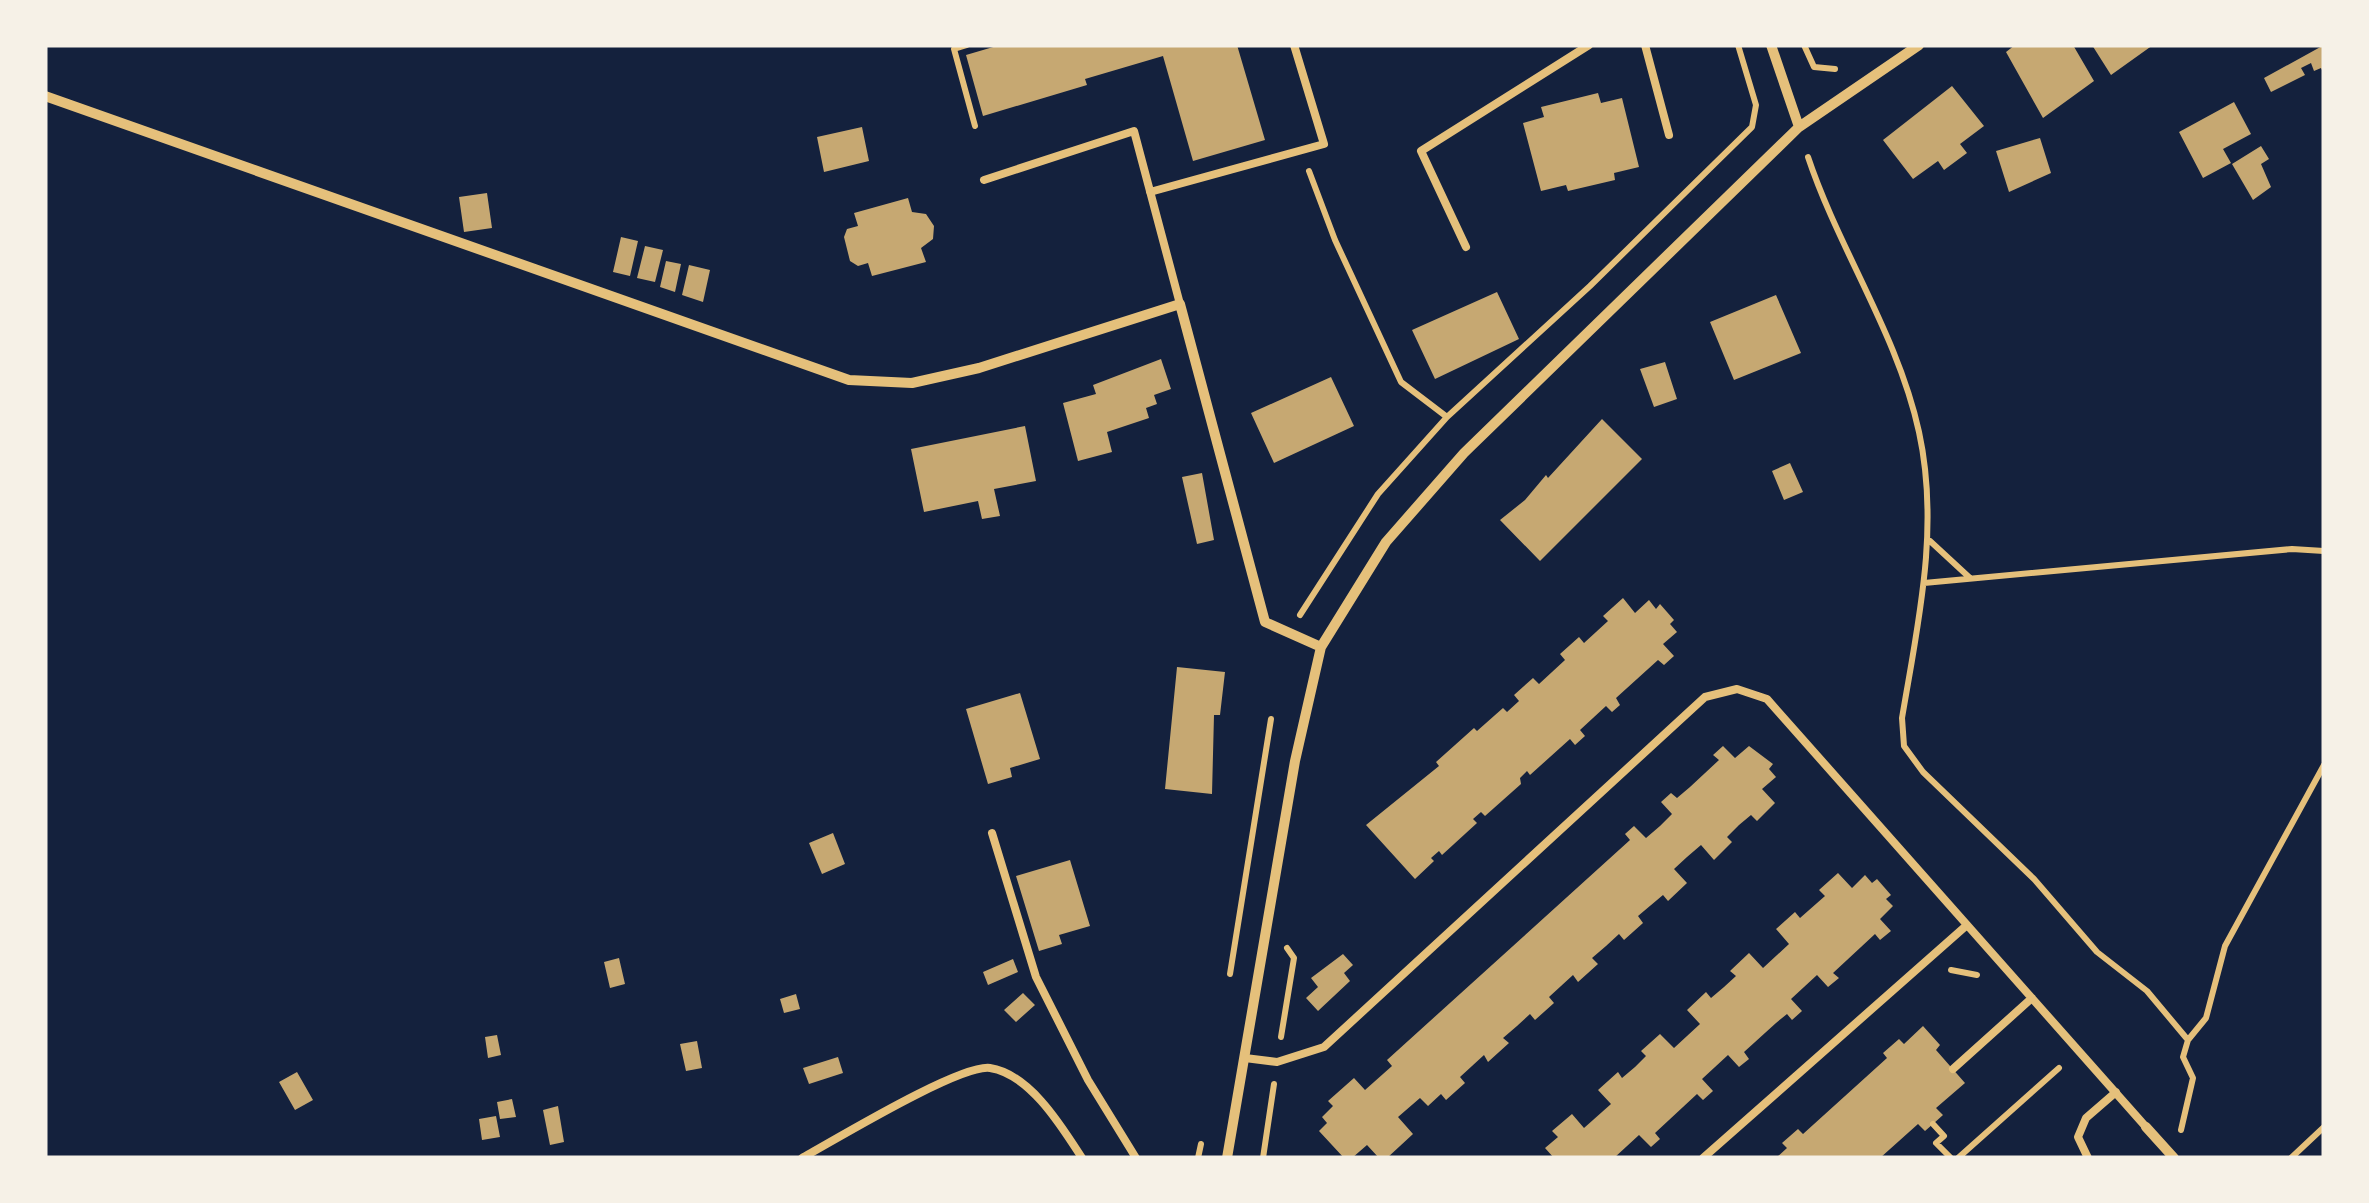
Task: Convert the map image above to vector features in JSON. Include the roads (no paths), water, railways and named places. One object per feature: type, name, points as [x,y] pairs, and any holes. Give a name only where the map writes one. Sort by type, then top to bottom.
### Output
[{"type":"street","points":[[1771,45],[1799,127]]},
{"type":"street","points":[[1227,1158],[1295,761],[1320,648],[1386,542],[1464,453],[1799,127],[1919,45]]},
{"type":"street","points":[[45,96],[849,380],[912,383],[980,368],[1180,304],[1265,622],[1320,648]]},
{"type":"street","points":[[2146,1126],[2172,1157]]},
{"type":"lane","points":[[1150,192],[1324,144],[1294,45]]},
{"type":"lane","points":[[1466,247],[1421,151],[1589,45]]},
{"type":"lane","points":[[1646,45],[1669,135]]},
{"type":"lane","points":[[984,180],[1134,131],[1180,304]]},
{"type":"lane","points":[[1245,1058],[1277,1062],[1324,1046],[1705,696],[1737,688],[1767,699],[2146,1126]]},
{"type":"lane","points":[[992,833],[1036,978],[1088,1080],[1136,1158]]},
{"type":"lane","points":[[1703,1158],[1967,925]]},
{"type":"lane","points":[[1952,1069],[2032,998]]},
{"type":"lane","points":[[802,1158],[940,1084],[985,1067],[1004,1072],[1042,1102],[1082,1158]]},
{"type":"lane","points":[[2088,1158],[2078,1136],[2086,1118],[2116,1092]]}]
